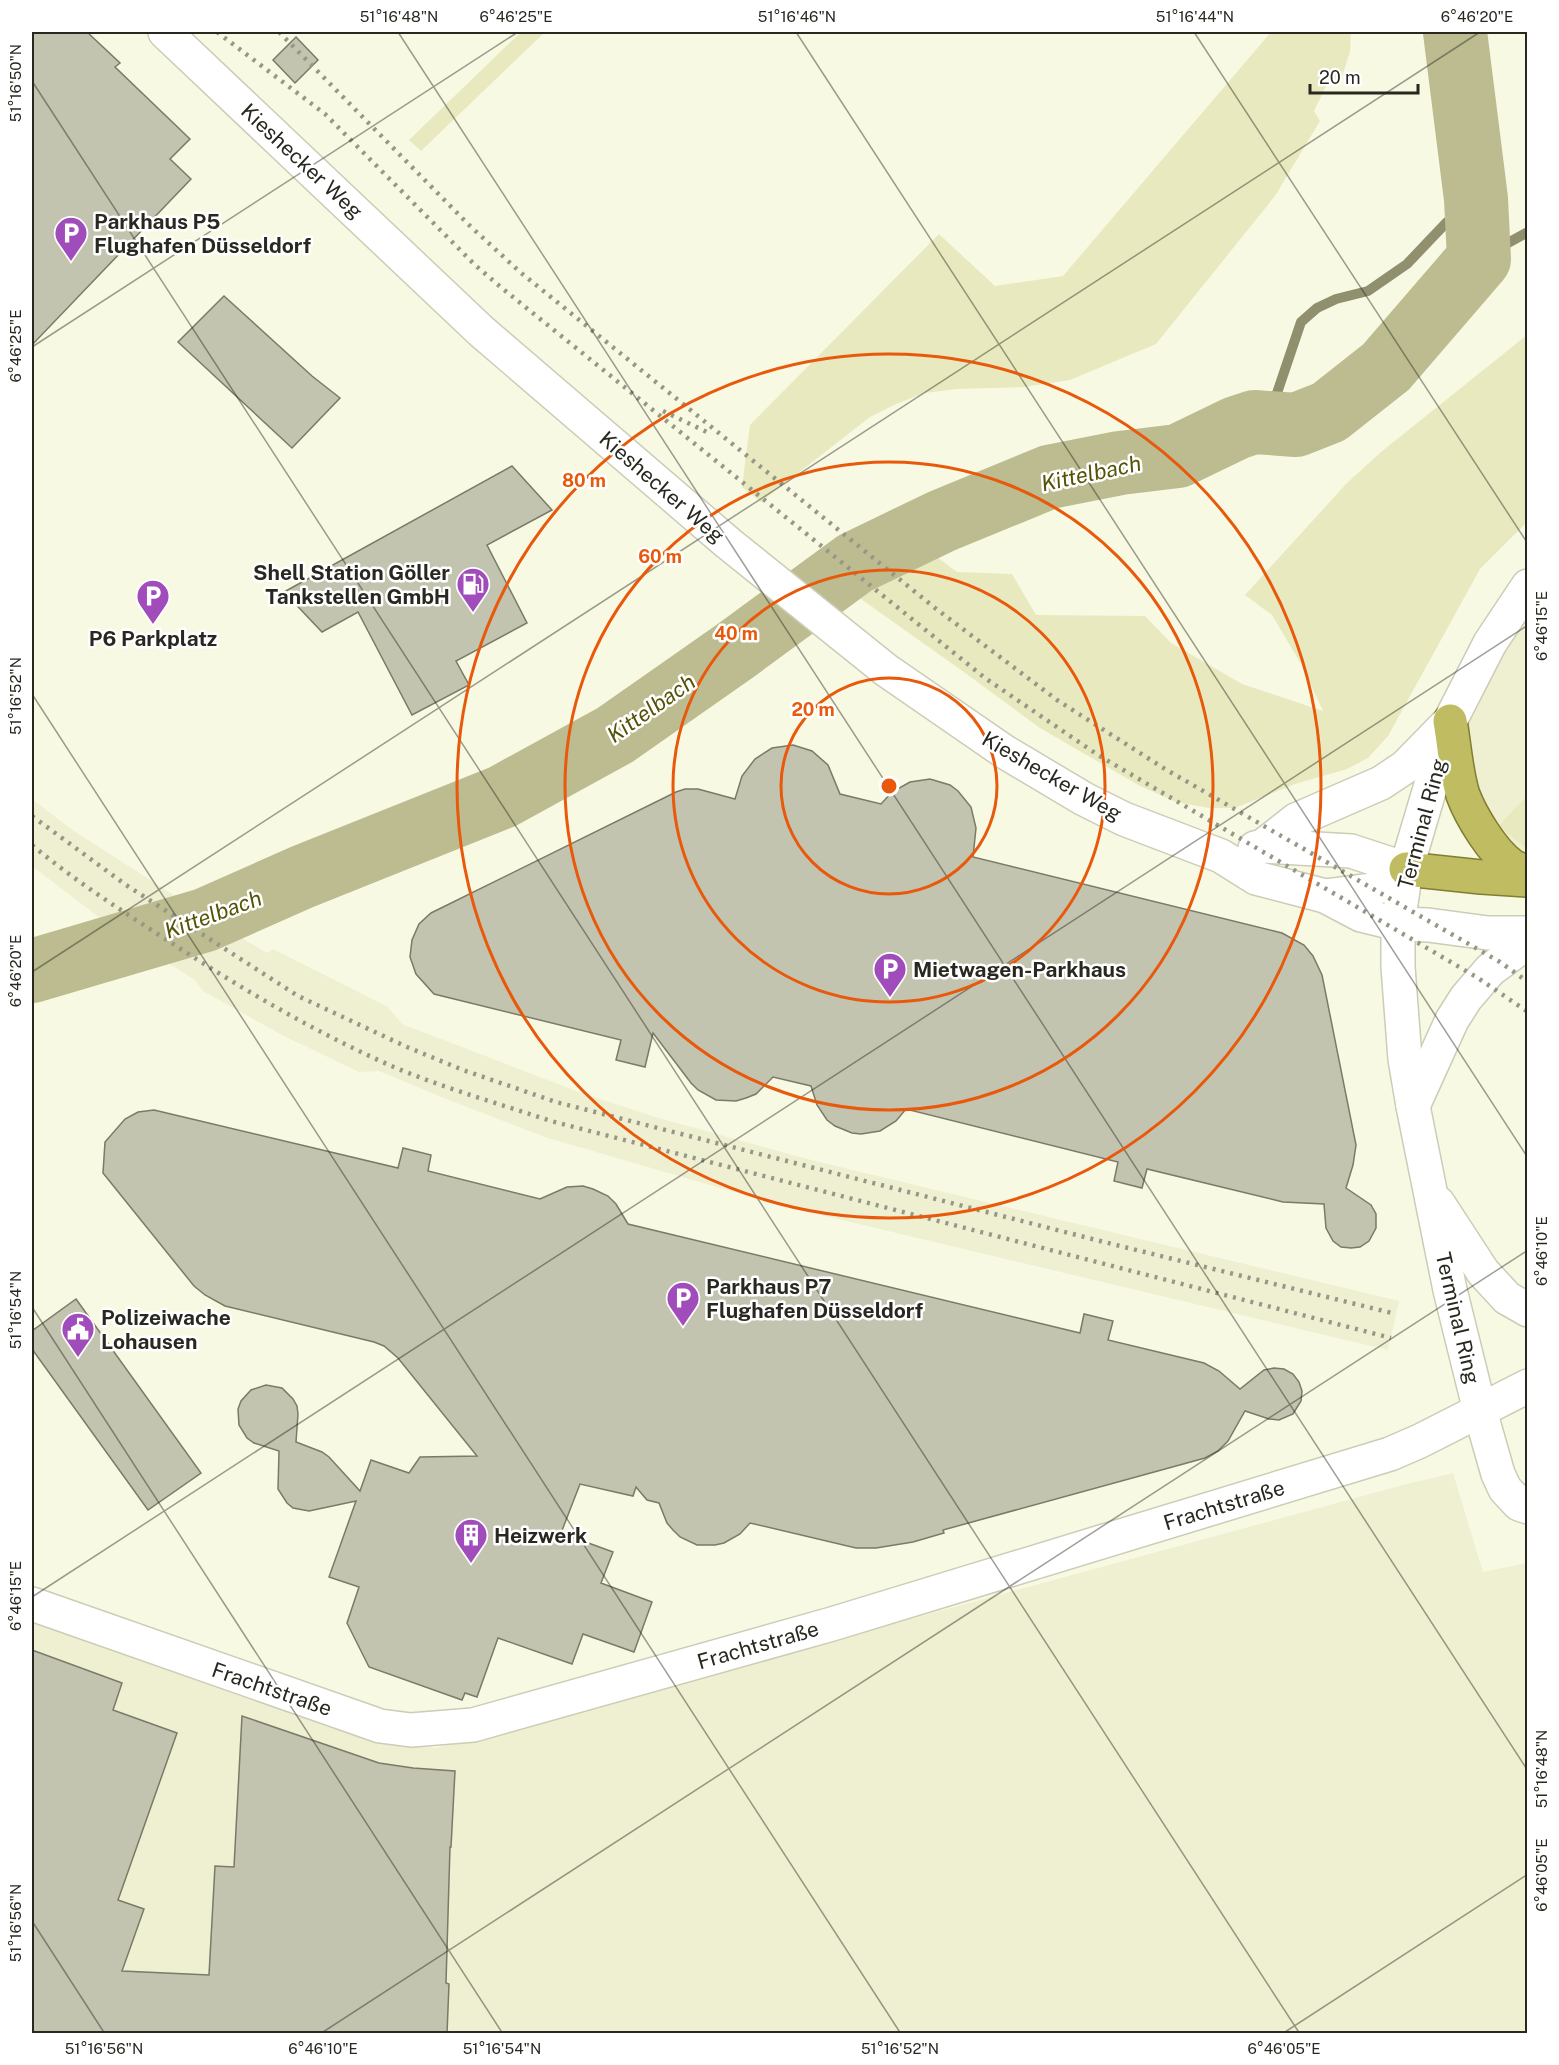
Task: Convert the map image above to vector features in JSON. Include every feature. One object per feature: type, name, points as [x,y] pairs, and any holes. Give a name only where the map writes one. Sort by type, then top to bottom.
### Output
[{"type":"highway","points":[[1450,721],[1463,794],[1470,810],[1495,848],[1510,864],[1527,873]]},
{"type":"highway","points":[[1406,869],[1527,880]]},
{"type":"street","name":"Kieshecker Weg","points":[[165,32],[482,331],[650,476],[886,670],[1005,752],[1084,799],[1142,826],[1221,856],[1256,878],[1325,896],[1361,915],[1398,924],[1428,925],[1488,933],[1527,933]]},
{"type":"street","name":"Terminal Ring","points":[[1527,586],[1490,643],[1450,721],[1406,869],[1398,924],[1398,967],[1403,1036],[1413,1106],[1450,1290],[1498,1474],[1505,1489],[1519,1504],[1527,1507]]},
{"type":"street","points":[[1263,846],[1296,820],[1381,783],[1405,767],[1450,721]]},
{"type":"street","points":[[1221,856],[1263,846],[1351,851],[1406,869]]},
{"type":"street","name":"Kieshecker Weg","points":[[1325,896],[1371,890],[1389,882],[1406,869]]},
{"type":"street","points":[[1413,1106],[1452,1020],[1466,998],[1490,970],[1527,942]]},
{"type":"street","name":"Terminal Ring","points":[[1429,1189],[1483,1272],[1507,1298],[1527,1310]]},
{"type":"street","name":"Terminal Ring","points":[[1480,1411],[1527,1386]]},
{"type":"street","name":"Frachtstraße","points":[[32,1604],[380,1726],[411,1730],[473,1725],[832,1624],[1390,1454],[1480,1411]]},
{"type":"shaded area","points":[[521,32],[545,32],[421,151],[409,140]]},
{"type":"shaded area","points":[[1271,32],[1351,32],[1350,52],[1339,85],[1326,86],[1314,111],[1320,121],[1275,196],[1156,344],[1070,380],[1024,387],[957,389],[924,393],[870,417],[761,502],[742,487],[750,425],[939,234],[995,286],[1063,276]]},
{"type":"shaded area","points":[[1527,335],[1527,522],[1480,569],[1388,736],[1368,758],[1347,769],[1295,784],[1235,808],[1209,808],[1176,802],[1140,786],[1040,728],[844,587],[921,545],[957,572],[1012,574],[1036,615],[1145,616],[1171,643],[1242,684],[1323,711],[1301,664],[1272,615],[1245,595],[1347,483],[1381,452]]},
{"type":"shaded area","points":[[1527,605],[1527,861],[1478,817],[1464,722]]},
{"type":"shaded area","points":[[1527,796],[1527,849],[1499,825]]},
{"type":"shaded area","points":[[32,799],[71,829],[228,930],[267,953],[273,949],[388,1007],[402,1024],[584,1094],[662,1119],[811,1160],[1399,1301],[1388,1350],[775,1204],[548,1138],[379,1071],[359,1072],[282,1035],[203,991],[195,980],[117,931],[32,866]]},
{"type":"shaded area","points":[[1453,1473],[1483,1572],[1527,1563],[1527,2033],[32,2034],[32,1622],[333,1729],[436,1748]]},
{"type":"building","name":"Parkhaus P5 Flughafen Düsseldorf","points":[[32,32],[87,32],[120,63],[115,67],[190,139],[170,159],[191,179],[32,345]]},
{"type":"building","points":[[296,37],[318,60],[295,83],[273,60]]},
{"type":"building","points":[[224,296],[312,376],[340,398],[292,448],[178,342]]},
{"type":"building","points":[[512,466],[552,510],[487,545],[527,623],[456,661],[469,685],[412,715],[358,612],[322,632],[284,592]]},
{"type":"building","name":"Mietwagen-Parkhaus","points":[[793,745],[812,751],[828,765],[840,794],[881,804],[892,792],[910,782],[930,779],[950,785],[971,807],[976,828],[973,857],[1282,933],[1304,945],[1313,956],[1322,975],[1356,1145],[1346,1188],[1371,1205],[1376,1214],[1376,1228],[1369,1241],[1360,1247],[1351,1248],[1341,1247],[1333,1241],[1326,1228],[1324,1204],[1283,1202],[1147,1169],[1142,1188],[1114,1181],[1118,1162],[906,1109],[896,1121],[880,1131],[852,1133],[827,1120],[817,1105],[811,1086],[773,1077],[756,1094],[736,1101],[716,1100],[698,1090],[691,1083],[653,1033],[645,1067],[616,1060],[621,1040],[434,994],[416,974],[410,957],[412,940],[419,924],[431,913],[676,792],[698,789],[735,799],[742,776],[755,759],[772,748]]},
{"type":"building","name":"Parkhaus P7 Flughafen Düsseldorf","points":[[154,1110],[398,1168],[403,1148],[431,1155],[428,1171],[540,1199],[567,1187],[583,1186],[608,1196],[616,1204],[628,1224],[1080,1333],[1084,1314],[1113,1321],[1108,1340],[1204,1363],[1219,1371],[1240,1389],[1264,1370],[1284,1369],[1293,1374],[1299,1382],[1302,1391],[1301,1401],[1293,1414],[1279,1420],[1245,1411],[1228,1441],[1218,1451],[1205,1458],[943,1530],[944,1533],[913,1542],[876,1548],[856,1548],[750,1523],[740,1534],[724,1543],[697,1545],[680,1537],[667,1523],[659,1503],[647,1500],[636,1487],[633,1496],[580,1484],[561,1533],[613,1552],[601,1583],[652,1602],[634,1652],[583,1634],[572,1664],[498,1638],[477,1697],[465,1693],[462,1700],[369,1667],[347,1623],[359,1587],[329,1577],[356,1501],[309,1511],[293,1508],[278,1489],[279,1451],[254,1443],[247,1438],[239,1425],[238,1409],[241,1401],[251,1390],[266,1385],[282,1388],[297,1406],[296,1442],[329,1457],[360,1491],[371,1460],[409,1473],[420,1457],[477,1456],[398,1358],[384,1346],[225,1306],[194,1286],[103,1173],[105,1142],[125,1119],[138,1112]]},
{"type":"building","points":[[76,1299],[201,1473],[148,1510],[32,1349],[32,1331]]},
{"type":"building","points":[[32,1650],[122,1683],[113,1710],[177,1733],[118,1900],[144,1909],[122,1971],[209,1975],[215,1866],[234,1867],[242,1716],[379,1763],[455,1771],[450,1847],[446,1983],[449,1984],[447,2034],[32,2034]]},
{"type":"waterway","name":"Kittelbach","points":[[32,971],[205,920],[302,877],[502,797],[615,735],[855,563],[942,521],[1049,477],[1120,463],[1178,456],[1236,428],[1254,422],[1296,425],[1329,412],[1386,367],[1479,259],[1476,199],[1455,32]]},
{"type":"waterway","name":"Kittelbach","points":[[1254,422],[1276,396],[1301,322],[1317,308],[1336,299],[1368,291],[1407,264],[1446,223],[1476,199]]},
{"type":"waterway","name":"Kittelbach","points":[[1479,259],[1528,232]]},
{"type":"railway","points":[[217,32],[325,114],[475,265],[503,289],[985,678],[1098,755],[1478,978],[1528,1012]]},
{"type":"railway","points":[[279,32],[469,225],[520,272],[935,608],[1057,700],[1165,769],[1500,962],[1528,982]]},
{"type":"railway","points":[[663,411],[711,434]]},
{"type":"railway","points":[[32,816],[126,885],[298,996],[407,1047],[463,1070],[556,1102],[1396,1314]]},
{"type":"railway","points":[[32,845],[117,907],[252,993],[337,1040],[396,1068],[435,1083],[551,1121],[1391,1338]]},
{"type":"place","name":"Parkhaus P5 Flughafen Düsseldorf","points":[[71,262]]},
{"type":"place","name":"Shell Station Göller Tankstellen GmbH","points":[[473,613]]},
{"type":"place","name":"P6 Parkplatz","points":[[153,625]]},
{"type":"place","name":"Mietwagen-Parkhaus","points":[[890,998]]},
{"type":"place","name":"Parkhaus P7 Flughafen Düsseldorf","points":[[683,1327]]},
{"type":"place","name":"Polizeiwache Lohausen","points":[[78,1358]]},
{"type":"place","name":"Heizwerk","points":[[471,1564]]}]
